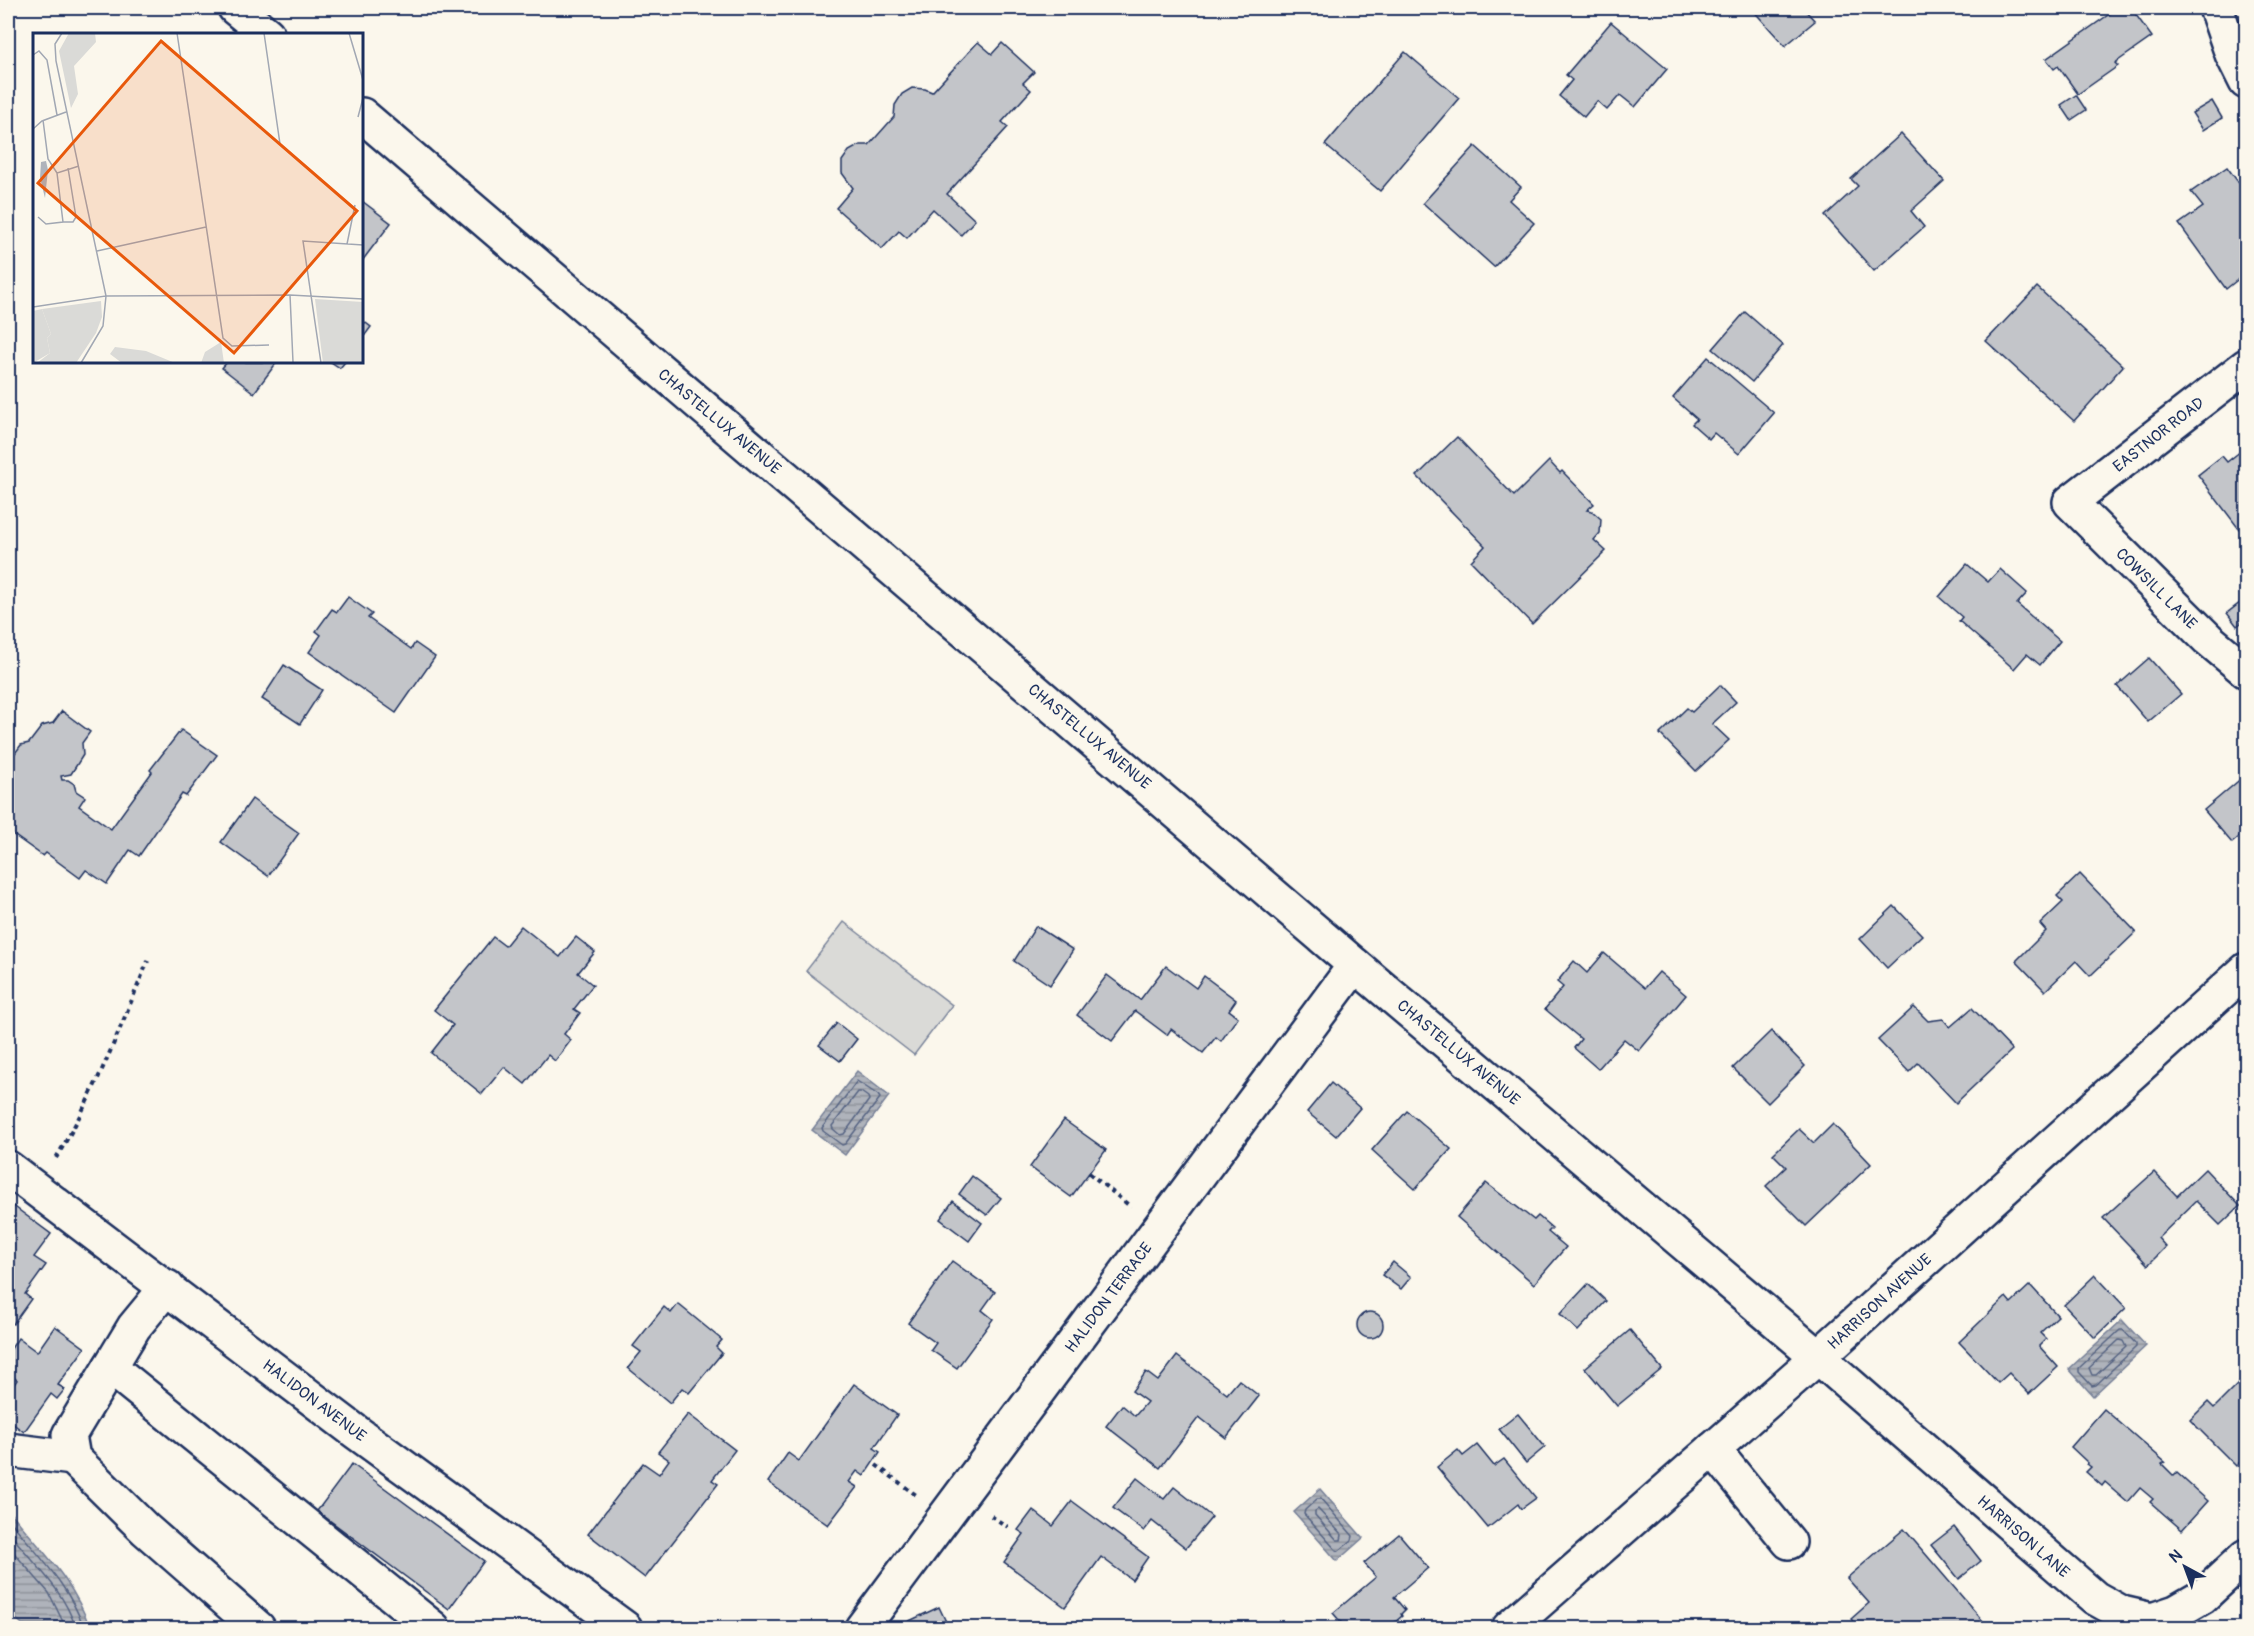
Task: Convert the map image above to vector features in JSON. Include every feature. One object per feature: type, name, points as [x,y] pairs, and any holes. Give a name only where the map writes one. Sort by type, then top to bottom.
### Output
[{"type":"street","points":[[235,8],[266,33]]},
{"type":"street","points":[[2216,8],[2232,54],[2247,82]]},
{"type":"street","name":"CHASTELLUX AVENUE","points":[[363,116],[1355,965],[1818,1357]]},
{"type":"street","name":"EASTNOR ROAD","points":[[2070,502],[2247,366]]},
{"type":"street","name":"COWSILL LANE","points":[[2070,502],[2208,639],[2247,670]]},
{"type":"street","name":"HALIDON TERRACE","points":[[862,1629],[1355,965]]},
{"type":"street","name":"HARRISON AVENUE","points":[[1509,1629],[1818,1357],[2247,970]]},
{"type":"street","name":"HALIDON AVENUE","points":[[8,1168],[356,1432],[625,1629]]},
{"type":"street","points":[[167,1287],[134,1327],[69,1435],[73,1458],[145,1529],[258,1629]]},
{"type":"street","name":"HARRISON LANE","points":[[1818,1357],[2095,1598],[2122,1613],[2152,1620],[2176,1612],[2202,1597],[2247,1556]]},
{"type":"street","points":[[110,1367],[433,1629]]},
{"type":"street","points":[[1713,1449],[1788,1542]]},
{"type":"street","points":[[8,1450],[73,1458]]},
{"type":"path","points":[[36,1189],[73,1131],[105,1063],[148,961]]},
{"type":"path","points":[[1089,1173],[1158,1229]]},
{"type":"path","points":[[876,1465],[945,1516]]},
{"type":"shaded area","points":[[844,922],[952,1005],[914,1055],[806,971]]},
{"type":"water","points":[[857,1071],[889,1096],[845,1155],[812,1130]]},
{"type":"water","points":[[2122,1320],[2146,1346],[2093,1396],[2069,1369]]},
{"type":"water","points":[[1320,1489],[1363,1538],[1337,1561],[1294,1512]]},
{"type":"water","points":[[8,1509],[65,1579],[83,1610],[90,1628],[27,1628],[8,1612]]},
{"type":"building","points":[[1751,8],[1803,8],[1815,21],[1785,46]]},
{"type":"building","points":[[2118,8],[2131,8],[2152,37],[2115,63],[2118,66],[2078,94],[2058,66],[2054,69],[2046,59]]},
{"type":"building","points":[[1611,22],[1667,69],[1635,107],[1620,95],[1607,110],[1597,101],[1584,117],[1559,96],[1572,80],[1566,75]]},
{"type":"building","points":[[978,42],[992,54],[1002,43],[1034,72],[1023,83],[1031,90],[1002,122],[1008,127],[947,194],[975,220],[961,235],[933,209],[907,238],[899,231],[882,249],[836,208],[853,188],[842,173],[842,161],[849,151],[860,145],[869,145],[894,117],[895,105],[902,94],[912,88],[932,92]]},
{"type":"building","points":[[1405,52],[1459,98],[1380,191],[1325,145]]},
{"type":"building","points":[[2076,95],[2086,110],[2071,120],[2061,105]]},
{"type":"building","points":[[2212,101],[2222,118],[2203,130],[2192,113]]},
{"type":"building","points":[[1901,134],[1944,181],[1911,211],[1924,227],[1874,271],[1825,216],[1858,186],[1851,179]]},
{"type":"building","points":[[1475,146],[1521,187],[1509,200],[1534,223],[1494,267],[1423,203]]},
{"type":"building","points":[[2227,167],[2238,182],[2244,177],[2246,181],[2246,273],[2226,289],[2179,224],[2203,207],[2191,192]]},
{"type":"building","points":[[363,202],[391,223],[363,260]]},
{"type":"building","points":[[2037,287],[2123,366],[2074,421],[1986,341]]},
{"type":"building","points":[[1745,312],[1783,345],[1752,382],[1713,349]]},
{"type":"building","points":[[363,321],[371,327],[363,338]]},
{"type":"building","points":[[1708,357],[1774,413],[1739,454],[1714,433],[1709,439],[1692,424],[1697,419],[1673,398]]},
{"type":"building","points":[[226,363],[276,363],[254,393],[222,368]]},
{"type":"building","points":[[332,363],[344,363],[340,368]]},
{"type":"building","points":[[1457,437],[1514,496],[1549,461],[1594,504],[1587,510],[1592,511],[1601,519],[1600,533],[1594,540],[1606,551],[1532,624],[1471,561],[1485,546],[1417,476]]},
{"type":"building","points":[[2246,447],[2246,523],[2239,529],[2198,475],[2222,456],[2227,462]]},
{"type":"building","points":[[1967,564],[1988,582],[2000,569],[2027,593],[2017,604],[2060,641],[2040,665],[2027,654],[2014,669],[1959,621],[1962,617],[1939,597]]},
{"type":"building","points":[[348,597],[372,614],[368,618],[411,649],[415,643],[435,657],[396,713],[309,652],[321,635],[316,631],[332,609],[337,612]]},
{"type":"building","points":[[2245,599],[2246,619],[2237,626],[2227,613]]},
{"type":"building","points":[[2149,658],[2181,694],[2148,722],[2117,686]]},
{"type":"building","points":[[284,665],[322,690],[300,724],[262,699]]},
{"type":"building","points":[[1720,685],[1736,702],[1712,724],[1729,740],[1696,771],[1660,734],[1687,708],[1692,712]]},
{"type":"building","points":[[62,711],[90,732],[82,743],[83,755],[71,774],[61,776],[62,780],[68,780],[74,784],[76,791],[85,797],[79,806],[111,829],[152,772],[150,770],[181,730],[217,755],[186,796],[182,794],[139,856],[130,850],[107,884],[86,870],[80,878],[46,853],[43,856],[8,831],[8,755],[13,756],[21,745],[29,743],[42,726],[53,723]]},
{"type":"building","points":[[2243,777],[2246,780],[2246,831],[2232,843],[2204,810]]},
{"type":"building","points":[[252,799],[299,833],[268,876],[221,842]]},
{"type":"building","points":[[2080,874],[2136,932],[2090,976],[2076,961],[2045,991],[2016,961],[2046,931],[2040,924],[2063,902],[2057,896]]},
{"type":"building","points":[[1894,906],[1922,935],[1887,968],[1860,939]]},
{"type":"building","points":[[521,926],[560,957],[576,937],[595,952],[578,973],[593,985],[574,1009],[580,1013],[564,1034],[571,1040],[555,1061],[548,1055],[525,1084],[504,1067],[482,1094],[431,1053],[453,1025],[434,1010],[493,937],[505,946]]},
{"type":"building","points":[[1036,926],[1073,950],[1050,985],[1014,961]]},
{"type":"building","points":[[1604,953],[1645,988],[1659,972],[1686,995],[1639,1051],[1624,1039],[1598,1069],[1574,1048],[1581,1039],[1545,1009],[1563,987],[1557,982],[1574,961],[1587,973]]},
{"type":"building","points":[[1166,966],[1196,988],[1204,976],[1236,1000],[1229,1010],[1238,1017],[1221,1041],[1216,1037],[1203,1053],[1171,1029],[1167,1035],[1135,1011],[1112,1041],[1077,1015],[1107,975],[1140,1000]]},
{"type":"building","points":[[1914,1007],[1928,1021],[1943,1019],[1950,1027],[1972,1008],[2012,1050],[1956,1103],[1918,1063],[1909,1072],[1878,1040]]},
{"type":"building","points":[[837,1023],[857,1039],[840,1061],[819,1045]]},
{"type":"building","points":[[1771,1031],[1805,1066],[1768,1103],[1733,1068]]},
{"type":"building","points":[[1331,1083],[1360,1108],[1336,1136],[1307,1112]]},
{"type":"building","points":[[1407,1111],[1451,1149],[1415,1189],[1372,1150]]},
{"type":"building","points":[[1064,1120],[1106,1150],[1071,1197],[1030,1167]]},
{"type":"building","points":[[1833,1124],[1871,1164],[1806,1226],[1766,1186],[1786,1167],[1773,1154],[1799,1129],[1814,1143]]},
{"type":"building","points":[[2205,1169],[2240,1206],[2220,1225],[2196,1201],[2158,1238],[2166,1247],[2148,1265],[2103,1218],[2154,1172],[2177,1196]]},
{"type":"building","points":[[972,1176],[1001,1198],[987,1215],[959,1194]]},
{"type":"building","points":[[1486,1183],[1534,1220],[1538,1216],[1552,1228],[1548,1232],[1566,1247],[1534,1284],[1457,1217]]},
{"type":"building","points":[[953,1201],[982,1223],[969,1241],[940,1219]]},
{"type":"building","points":[[8,1202],[51,1234],[34,1257],[46,1265],[25,1294],[31,1299],[13,1324],[9,1320],[8,1322]]},
{"type":"building","points":[[952,1261],[995,1292],[982,1310],[993,1319],[957,1368],[931,1350],[936,1343],[908,1323]]},
{"type":"building","points":[[1393,1262],[1411,1277],[1401,1289],[1382,1275]]},
{"type":"building","points":[[2095,1275],[2126,1308],[2095,1338],[2064,1305]]},
{"type":"building","points":[[1588,1284],[1606,1301],[1578,1331],[1560,1314]]},
{"type":"building","points":[[2030,1285],[2058,1316],[2040,1333],[2046,1339],[2039,1346],[2058,1367],[2029,1394],[2009,1373],[1998,1383],[1959,1342],[2006,1297],[2011,1303]]},
{"type":"building","points":[[678,1304],[722,1340],[716,1347],[722,1353],[689,1393],[682,1388],[670,1403],[628,1368],[641,1352],[633,1346],[664,1307],[671,1313]]},
{"type":"building","points":[[1370,1312],[1379,1316],[1383,1325],[1379,1334],[1370,1338],[1361,1334],[1357,1325],[1361,1316]]},
{"type":"building","points":[[55,1326],[85,1348],[58,1385],[65,1389],[57,1399],[51,1394],[24,1432],[8,1420],[8,1393],[17,1380],[8,1373],[8,1353],[18,1338],[37,1352]]},
{"type":"building","points":[[1630,1330],[1662,1369],[1617,1406],[1585,1368]]},
{"type":"building","points":[[1177,1356],[1227,1394],[1239,1380],[1259,1396],[1226,1438],[1199,1417],[1160,1468],[1106,1426],[1122,1405],[1135,1416],[1147,1402],[1132,1391],[1146,1372],[1158,1381]]},
{"type":"building","points":[[2246,1376],[2246,1456],[2236,1466],[2190,1420],[2208,1402],[2214,1408]]},
{"type":"building","points":[[854,1384],[897,1415],[874,1448],[880,1452],[864,1476],[857,1471],[849,1482],[857,1487],[828,1525],[768,1482],[788,1453],[799,1461]]},
{"type":"building","points":[[2104,1409],[2165,1462],[2162,1464],[2174,1476],[2177,1473],[2208,1501],[2182,1530],[2150,1502],[2153,1499],[2140,1488],[2128,1502],[2105,1482],[2102,1486],[2086,1472],[2091,1467],[2071,1447]]},
{"type":"building","points":[[688,1414],[735,1450],[712,1480],[718,1484],[645,1578],[588,1534],[643,1463],[659,1474],[669,1460],[658,1452]]},
{"type":"building","points":[[1518,1414],[1545,1447],[1526,1463],[1499,1429]]},
{"type":"building","points":[[1477,1445],[1494,1466],[1504,1459],[1536,1498],[1521,1509],[1518,1504],[1488,1528],[1437,1467],[1458,1450],[1463,1456]]},
{"type":"building","points":[[352,1464],[484,1561],[449,1609],[317,1511]]},
{"type":"building","points":[[1137,1478],[1164,1499],[1174,1487],[1212,1517],[1186,1548],[1152,1521],[1144,1531],[1113,1508]]},
{"type":"building","points":[[1072,1501],[1148,1557],[1132,1580],[1101,1557],[1065,1607],[1004,1562],[1024,1534],[1018,1530],[1033,1510],[1053,1526]]},
{"type":"building","points":[[1954,1527],[1981,1561],[1959,1579],[1931,1545]]},
{"type":"building","points":[[1904,1529],[1989,1628],[1859,1628],[1851,1619],[1869,1603],[1847,1578]]},
{"type":"building","points":[[1399,1534],[1428,1568],[1394,1597],[1405,1610],[1402,1616],[1388,1628],[1346,1628],[1333,1613],[1376,1577],[1364,1563]]},
{"type":"building","points":[[939,1607],[949,1628],[904,1628],[903,1624]]},
{"type":"building","points":[[2024,1621],[2031,1628],[2016,1628]]}]
